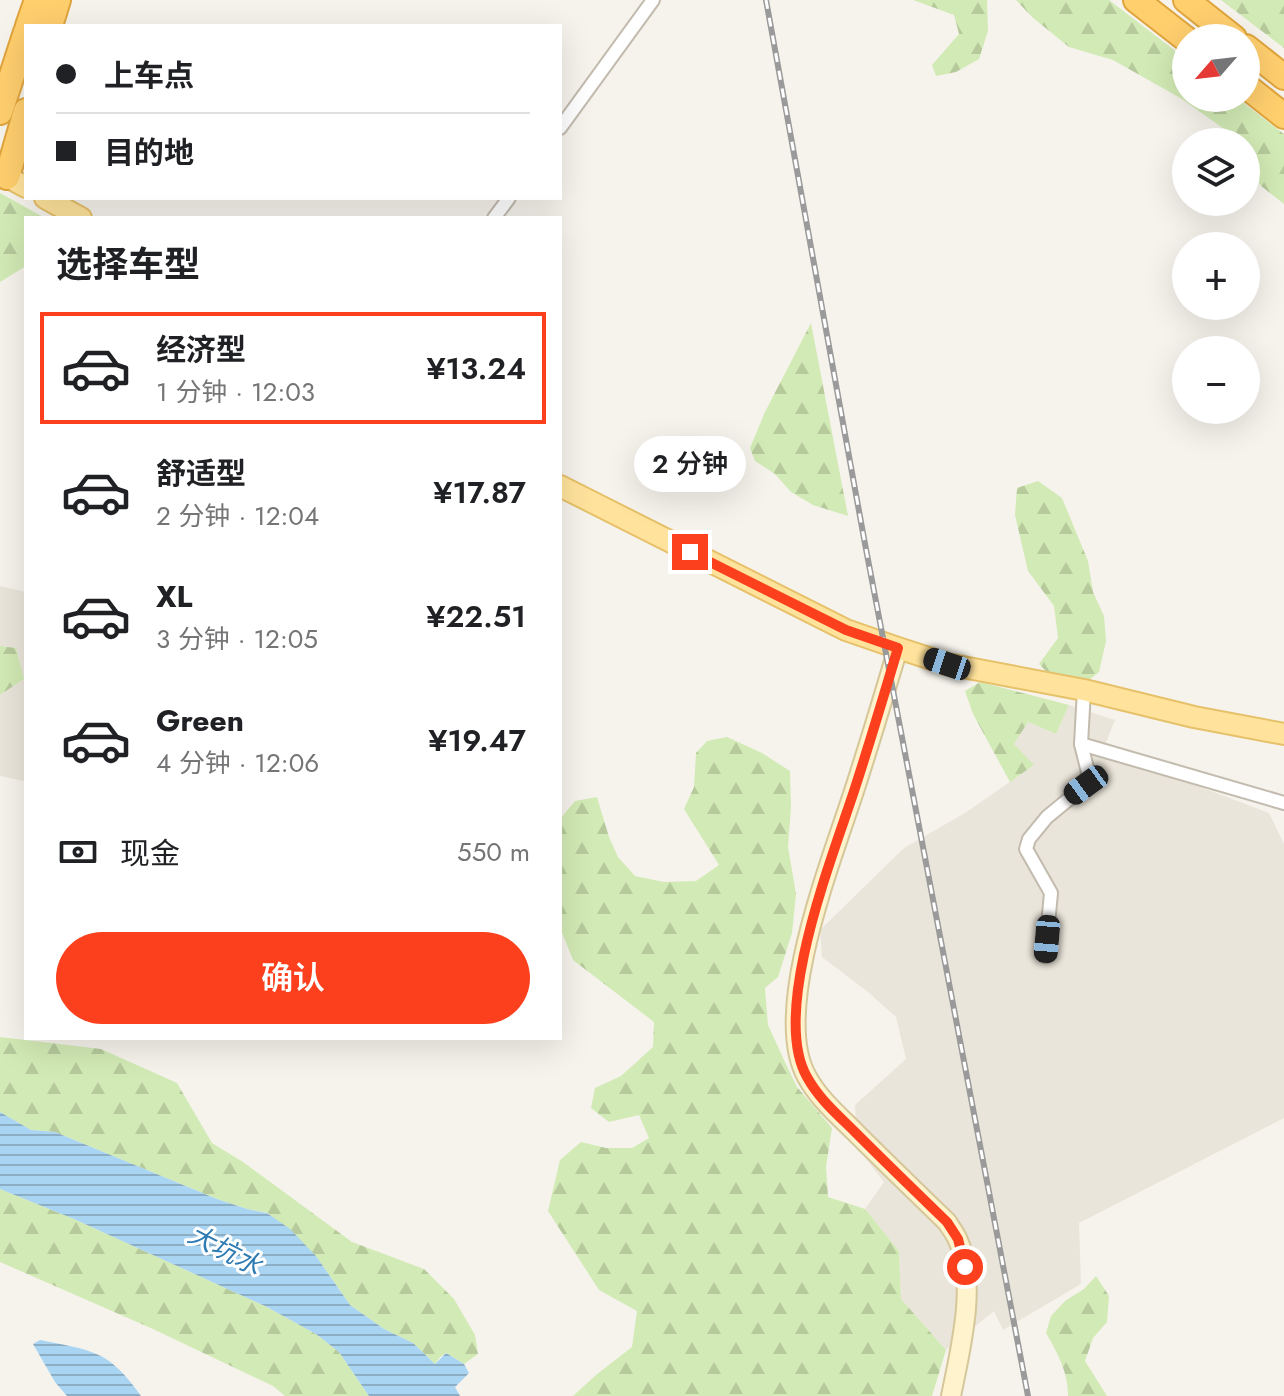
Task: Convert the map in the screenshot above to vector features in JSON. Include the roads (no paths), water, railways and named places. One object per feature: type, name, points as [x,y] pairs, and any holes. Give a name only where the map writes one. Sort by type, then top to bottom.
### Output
[{"type":"highway","points":[[29,24],[37,0]]},
{"type":"highway","points":[[51,24],[58,0]]},
{"type":"highway","points":[[1136,0],[1172,28]]},
{"type":"highway","points":[[1186,0],[1216,24]]},
{"type":"highway","points":[[0,112],[24,38]]},
{"type":"highway","points":[[1260,58],[1284,77]]},
{"type":"highway","points":[[1260,97],[1284,116]]},
{"type":"highway","points":[[11,179],[24,120]]},
{"type":"main road","points":[[49,200],[77,216]]},
{"type":"main road","points":[[562,487],[846,630],[898,648],[947,664],[1084,690],[1194,717],[1284,734]]},
{"type":"street","points":[[562,125],[653,0]]},
{"type":"street","points":[[898,648],[807,938],[795,1010],[796,1032],[806,1076],[823,1100],[947,1222],[958,1239],[965,1267],[966,1319],[951,1396]]},
{"type":"street","points":[[1045,956],[1051,893],[1026,849],[1029,839],[1047,817],[1086,785],[1088,772],[1081,744],[1084,690]]},
{"type":"street","points":[[1081,744],[1284,803]]},
{"type":"water","name":"大坑水","points":[[0,1112],[31,1130],[55,1132],[217,1199],[267,1213],[290,1229],[316,1256],[350,1305],[384,1329],[413,1343],[435,1364],[446,1353],[464,1364],[469,1373],[455,1387],[460,1396],[369,1396],[339,1352],[316,1334],[265,1306],[74,1219],[0,1189]]},
{"type":"water","points":[[40,1340],[79,1348],[107,1359],[141,1396],[67,1396],[33,1344]]},
{"type":"railway","points":[[766,0],[865,544],[1028,1396]]}]
